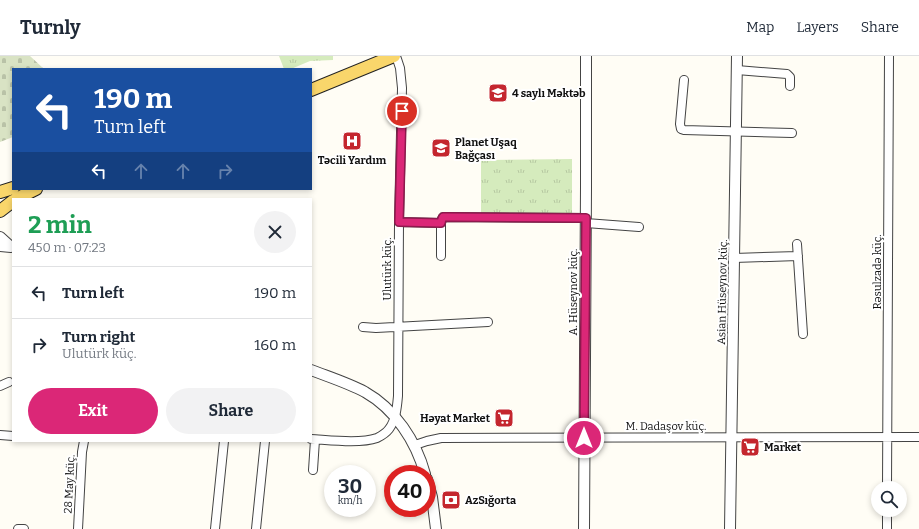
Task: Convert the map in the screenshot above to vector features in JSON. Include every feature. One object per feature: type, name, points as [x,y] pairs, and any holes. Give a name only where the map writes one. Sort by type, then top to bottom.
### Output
[{"type":"main road","points":[[312,83],[377,56]]},
{"type":"main road","points":[[312,90],[395,56]]},
{"type":"main road","points":[[0,192],[12,188]]},
{"type":"main road","points":[[18,198],[34,190]]},
{"type":"main road","points":[[0,211],[12,202]]},
{"type":"street","name":"Ulutürk küç.","points":[[395,56],[400,68],[402,88],[399,222],[398,396],[395,418]]},
{"type":"street","name":"A. Hüseynov küç.","points":[[584,529],[586,56]]},
{"type":"street","name":"Asian Hüseynov küç.","points":[[730,529],[737,56]]},
{"type":"street","name":"Rəsulzadə küç.","points":[[887,481],[889,56]]},
{"type":"street","points":[[737,70],[787,74],[790,77],[790,86]]},
{"type":"street","points":[[684,80],[680,124],[681,129],[792,133]]},
{"type":"street","points":[[441,256],[441,223],[443,217],[586,220],[639,227]]},
{"type":"street","points":[[399,222],[441,223]]},
{"type":"street","points":[[0,237],[12,247]]},
{"type":"street","points":[[797,244],[803,334]]},
{"type":"street","points":[[0,246],[12,247]]},
{"type":"street","points":[[734,258],[798,256]]},
{"type":"street","points":[[363,327],[376,328],[488,322]]},
{"type":"street","points":[[312,370],[352,386],[374,398],[395,418],[410,437],[422,465]]},
{"type":"street","points":[[0,386],[9,382]]},
{"type":"street","points":[[313,470],[313,440],[350,441],[375,439],[389,429],[395,418]]},
{"type":"street","points":[[0,435],[12,436]]},
{"type":"street","name":"M. Dadaşov küç.","points":[[414,445],[442,438],[919,437]]},
{"type":"street","name":"28 May küç.","points":[[78,529],[84,442]]},
{"type":"street","points":[[215,529],[224,442]]},
{"type":"street","points":[[256,529],[265,442]]},
{"type":"street","points":[[434,517],[436,529]]},
{"type":"street","points":[[887,517],[887,529]]},
{"type":"street","points":[[18,529],[24,529]]},
{"type":"green space","points":[[0,56],[30,56],[43,68],[12,68],[12,137],[0,142]]},
{"type":"green space","points":[[279,56],[333,56],[333,60],[310,61],[293,68],[284,68]]},
{"type":"green space","points":[[572,159],[572,214],[481,214],[481,160]]},
{"type":"place","name":"4 saylı Məktəb","points":[[498,93]]},
{"type":"place","name":"Təcili Yardım","points":[[352,141]]},
{"type":"place","name":"Planet Uşaq Bağçası","points":[[441,148]]},
{"type":"place","name":"Həyat Market","points":[[504,418]]},
{"type":"place","name":"Market","points":[[750,447]]},
{"type":"place","name":"AzSığorta","points":[[451,500]]},
{"type":"route","points":[[402,111],[399,222],[441,223],[443,217],[586,218],[584,438]]}]
